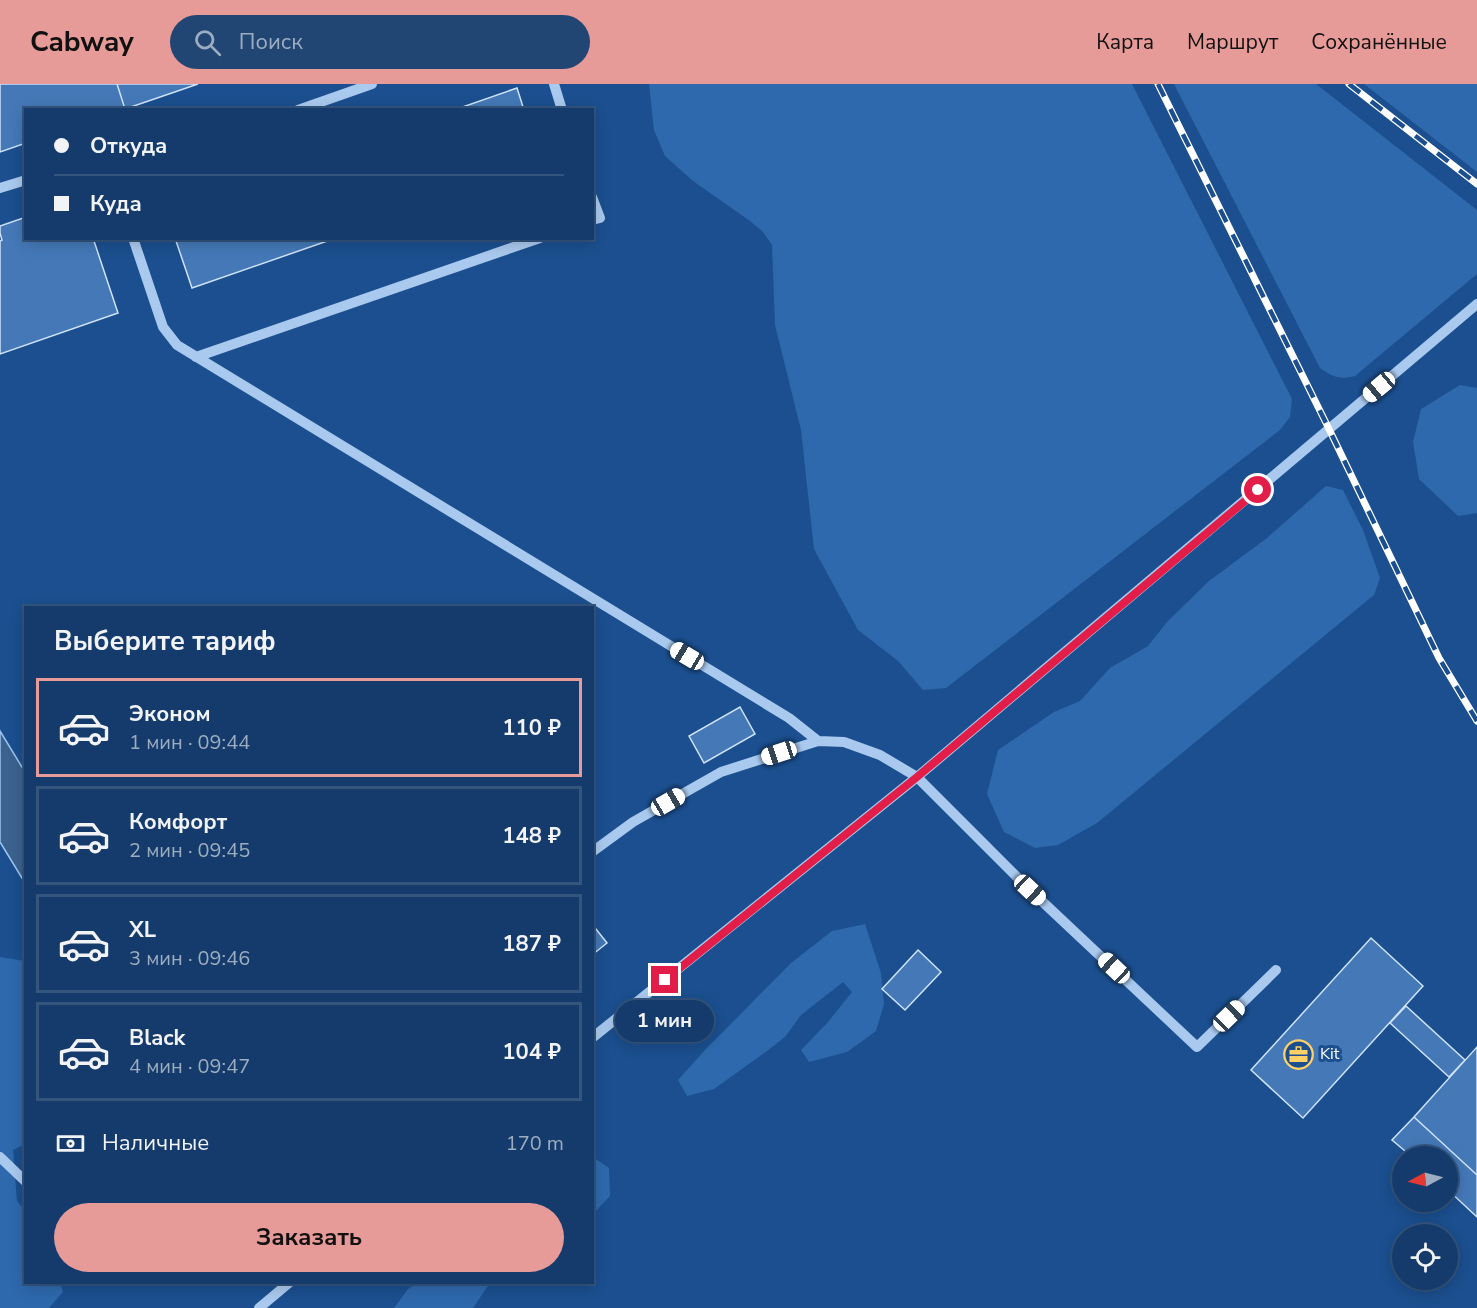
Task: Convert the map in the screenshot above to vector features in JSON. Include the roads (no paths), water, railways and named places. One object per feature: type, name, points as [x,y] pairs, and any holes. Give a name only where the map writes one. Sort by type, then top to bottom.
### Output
[{"type":"street","points":[[304,108],[372,84]]},
{"type":"street","points":[[554,84],[561,108]]},
{"type":"street","points":[[0,188],[24,181]]},
{"type":"street","points":[[594,202],[600,218],[594,220]]},
{"type":"street","points":[[134,240],[163,327],[177,345],[789,718],[818,741]]},
{"type":"street","points":[[196,357],[534,240]]},
{"type":"street","points":[[594,1036],[917,777],[1477,304]]},
{"type":"street","points":[[594,851],[633,822],[721,772],[818,741],[844,742],[880,755],[917,777],[1039,898],[1197,1047],[1276,970]]},
{"type":"street","points":[[0,1157],[24,1180]]},
{"type":"street","points":[[259,1308],[288,1284]]},
{"type":"railway","points":[[1158,84],[1329,429],[1439,658],[1477,721]]},
{"type":"railway","points":[[1349,84],[1477,184]]},
{"type":"place","name":"Kit","points":[[1299,1054]]}]
